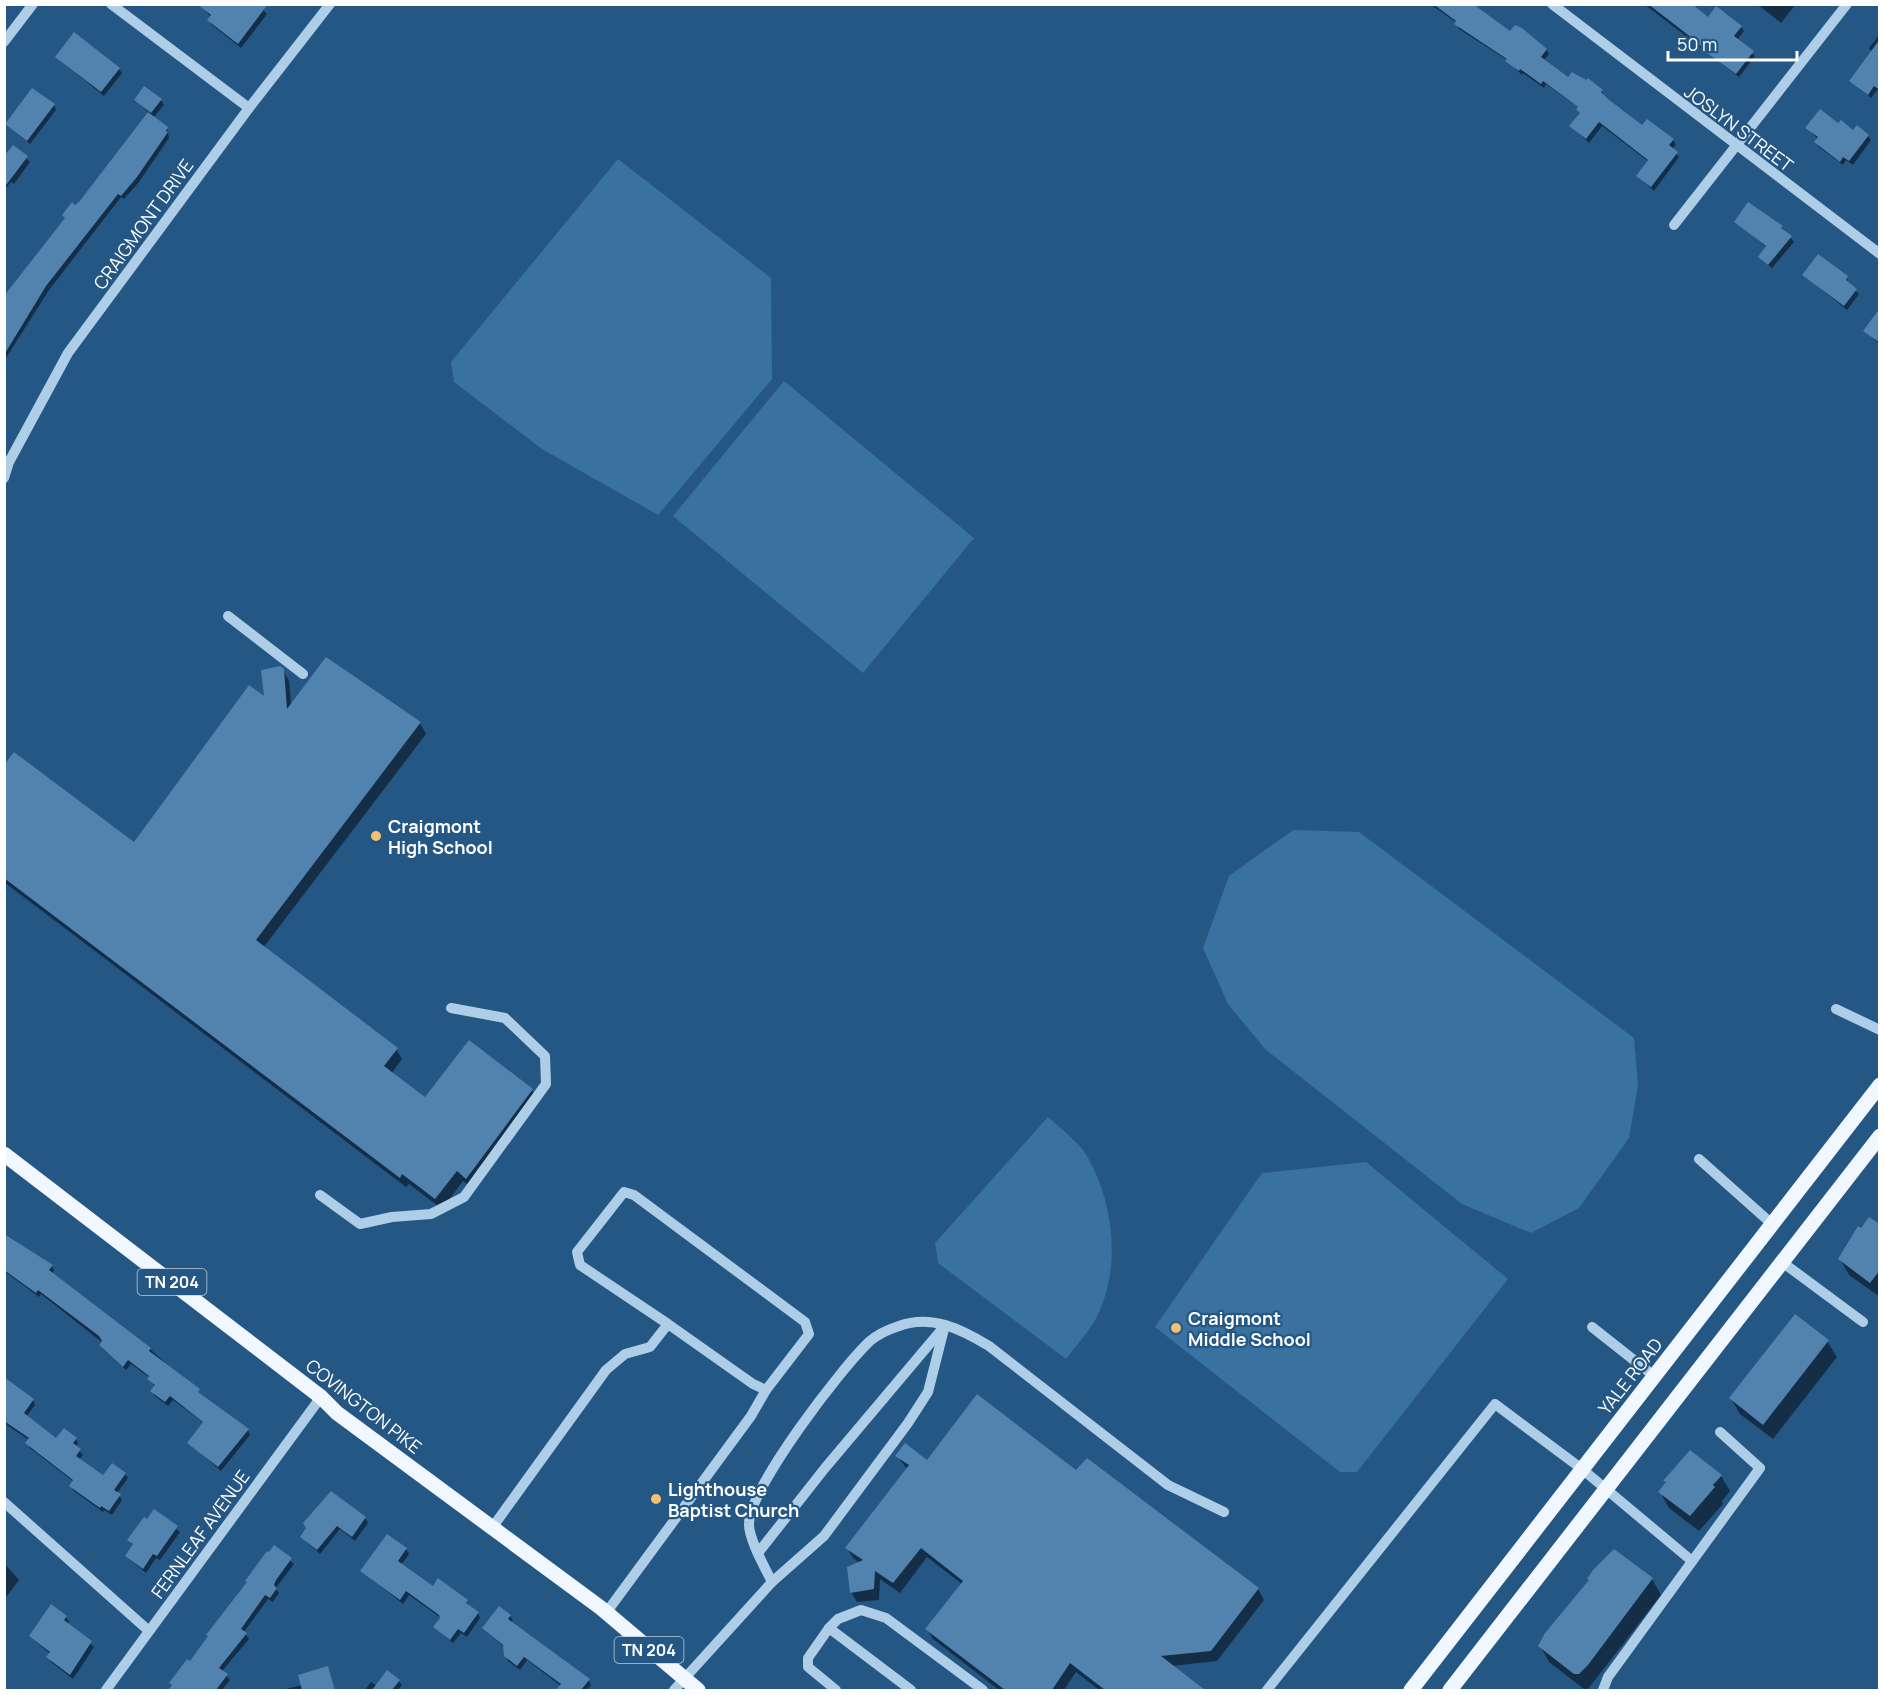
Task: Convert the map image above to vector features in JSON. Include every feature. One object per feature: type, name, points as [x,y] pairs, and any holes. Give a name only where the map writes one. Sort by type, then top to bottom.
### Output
[{"type":"main road","name":"YALE ROAD","points":[[1411,1690],[1880,1085]]},
{"type":"main road","points":[[1450,1690],[1880,1136]]},
{"type":"main road","name":"COVINGTON PIKE","points":[[4,1154],[321,1397],[337,1413],[606,1613],[678,1685],[698,1690]]},
{"type":"street","points":[[4,42],[33,4]]},
{"type":"street","points":[[111,4],[249,108]]},
{"type":"street","name":"CRAIGMONT DRIVE","points":[[4,478],[9,462],[68,353],[249,108],[330,4]]},
{"type":"street","name":"JOSLYN STREET","points":[[1552,4],[1880,254]]},
{"type":"street","points":[[1674,225],[1847,4]]},
{"type":"street","points":[[228,616],[303,674]]},
{"type":"street","points":[[320,1195],[360,1224],[392,1216],[431,1214],[464,1197],[546,1084],[545,1056],[505,1018],[451,1008]]},
{"type":"street","points":[[1836,1009],[1880,1030]]},
{"type":"street","points":[[1699,1159],[1772,1224]]},
{"type":"street","points":[[606,1613],[751,1416],[766,1390],[809,1334],[805,1322],[634,1195],[624,1192],[577,1252],[580,1265],[753,1384],[766,1390]]},
{"type":"street","points":[[1782,1262],[1863,1322]]},
{"type":"street","points":[[772,1582],[758,1553],[749,1523],[754,1503],[803,1422],[872,1339],[900,1325],[924,1321],[958,1327],[989,1346],[1168,1485],[1224,1512]]},
{"type":"street","points":[[492,1528],[606,1370],[625,1354],[650,1347],[668,1324]]},
{"type":"street","points":[[758,1553],[825,1468],[945,1325]]},
{"type":"street","points":[[678,1685],[772,1582],[824,1536],[928,1392],[945,1325]]},
{"type":"street","points":[[1592,1327],[1654,1376]]},
{"type":"street","name":"FERNLEAF AVENUE","points":[[106,1690],[321,1397]]},
{"type":"street","points":[[1267,1690],[1495,1404],[1582,1469],[1692,1561]]},
{"type":"street","points":[[1603,1690],[1608,1677],[1760,1468],[1719,1432]]},
{"type":"street","points":[[4,1502],[149,1631]]},
{"type":"street","points":[[836,1690],[808,1667],[808,1658],[838,1619],[861,1610],[886,1618],[983,1690]]},
{"type":"street","points":[[829,1628],[911,1690]]},
{"type":"shaded area","points":[[618,159],[771,278],[772,379],[658,515],[542,449],[454,382],[451,362]]},
{"type":"shaded area","points":[[784,381],[974,538],[863,673],[673,516]]},
{"type":"shaded area","points":[[1293,830],[1359,832],[1634,1038],[1638,1085],[1629,1138],[1579,1208],[1531,1233],[1462,1204],[1265,1049],[1228,1004],[1203,948],[1229,876]]},
{"type":"shaded area","points":[[1048,1117],[1074,1140],[1087,1156],[1104,1196],[1111,1239],[1109,1282],[1103,1303],[1091,1327],[1066,1359],[938,1263],[935,1243]]},
{"type":"shaded area","points":[[1366,1162],[1508,1279],[1357,1472],[1340,1472],[1155,1327],[1262,1173]]},
{"type":"building","points":[[197,4],[268,4],[238,44],[207,20],[211,15]]},
{"type":"building","points":[[1433,4],[1473,4],[1510,31],[1515,25],[1522,28],[1547,49],[1541,57],[1568,77],[1572,72],[1586,80],[1588,78],[1603,90],[1601,92],[1608,99],[1642,125],[1647,119],[1674,139],[1669,145],[1678,152],[1651,187],[1636,176],[1648,160],[1599,122],[1586,139],[1569,126],[1580,113],[1576,109],[1578,107],[1543,81],[1541,84],[1520,69],[1519,71],[1505,61],[1507,59],[1454,24],[1456,21]]},
{"type":"building","points":[[1648,4],[1692,4],[1708,17],[1716,6],[1742,26],[1734,36],[1754,51],[1736,74]]},
{"type":"building","points":[[74,32],[120,68],[101,92],[55,57]]},
{"type":"building","points":[[1880,39],[1880,90],[1874,86],[1868,95],[1849,81]]},
{"type":"building","points":[[144,86],[162,99],[151,113],[134,100]]},
{"type":"building","points":[[32,88],[55,104],[27,141],[5,124]]},
{"type":"building","points":[[1820,109],[1838,123],[1841,120],[1853,130],[1857,125],[1869,135],[1849,161],[1843,157],[1840,162],[1814,142],[1818,137],[1805,128]]},
{"type":"building","points":[[148,112],[168,127],[166,131],[168,132],[137,177],[121,196],[118,194],[46,286],[4,355],[4,296],[65,218],[62,215],[72,202],[75,205],[79,202]]},
{"type":"building","points":[[13,145],[28,156],[4,188],[4,156]]},
{"type":"building","points":[[1748,202],[1783,226],[1781,228],[1792,236],[1768,265],[1758,257],[1766,246],[1734,222]]},
{"type":"building","points":[[1818,254],[1848,276],[1846,280],[1857,289],[1844,306],[1802,275]]},
{"type":"building","points":[[1880,308],[1880,343],[1863,331]]},
{"type":"building","points":[[326,657],[421,722],[256,940],[398,1048],[384,1066],[425,1097],[469,1040],[533,1089],[466,1179],[457,1171],[435,1199],[402,1174],[400,1178],[4,878],[4,765],[14,752],[134,842],[249,685],[264,696],[261,670],[280,666],[284,669],[287,709]]},
{"type":"building","points":[[1869,1217],[1880,1224],[1880,1270],[1870,1283],[1838,1259],[1858,1226],[1861,1228]]},
{"type":"building","points":[[4,1234],[53,1265],[49,1270],[151,1348],[149,1351],[200,1389],[198,1392],[249,1429],[218,1467],[187,1443],[203,1422],[170,1396],[165,1402],[150,1391],[155,1385],[147,1379],[149,1376],[128,1360],[123,1367],[99,1345],[102,1341],[99,1336],[38,1290],[36,1293],[4,1270]]},
{"type":"building","points":[[1795,1314],[1829,1340],[1763,1425],[1729,1398]]},
{"type":"building","points":[[4,1377],[34,1399],[24,1413],[56,1438],[64,1428],[77,1438],[73,1443],[81,1449],[76,1456],[103,1475],[112,1463],[126,1473],[114,1490],[121,1494],[109,1511],[101,1506],[100,1508],[69,1486],[73,1480],[25,1443],[29,1438],[4,1421]]},
{"type":"building","points":[[977,1394],[1076,1470],[1087,1458],[1259,1588],[1211,1651],[1161,1656],[1205,1690],[1105,1690],[1070,1663],[1052,1690],[1005,1690],[925,1629],[963,1581],[921,1548],[893,1583],[875,1571],[874,1589],[850,1593],[847,1567],[863,1560],[845,1548],[909,1465],[895,1456],[905,1443],[927,1460]]},
{"type":"building","points":[[1690,1450],[1722,1475],[1713,1485],[1715,1487],[1690,1516],[1658,1492],[1666,1482],[1663,1481]]},
{"type":"building","points":[[331,1491],[366,1517],[352,1537],[337,1526],[317,1550],[300,1537],[306,1528],[303,1523]]},
{"type":"building","points":[[154,1509],[178,1526],[157,1556],[153,1554],[143,1569],[125,1556],[133,1544],[127,1540],[144,1517],[147,1519]]},
{"type":"building","points":[[387,1534],[407,1548],[398,1561],[433,1586],[438,1578],[468,1600],[466,1603],[479,1612],[464,1633],[458,1629],[450,1640],[433,1627],[440,1618],[439,1615],[406,1591],[400,1600],[360,1571]]},
{"type":"building","points":[[274,1545],[292,1558],[276,1580],[274,1585],[277,1588],[270,1598],[265,1595],[241,1629],[247,1633],[219,1668],[228,1674],[216,1690],[168,1690],[172,1685],[169,1683],[187,1659],[190,1661],[208,1636],[206,1635],[247,1582],[245,1581]]},
{"type":"building","points":[[1614,1549],[1653,1578],[1588,1665],[1579,1674],[1574,1674],[1538,1646],[1545,1633],[1589,1580],[1587,1579],[1593,1570]]},
{"type":"building","points":[[51,1604],[67,1616],[64,1620],[92,1641],[70,1675],[46,1657],[50,1652],[29,1636]]},
{"type":"building","points":[[499,1606],[511,1615],[508,1619],[590,1679],[581,1690],[556,1690],[561,1684],[524,1657],[517,1666],[504,1656],[503,1645],[482,1628]]},
{"type":"building","points":[[328,1666],[335,1690],[302,1690],[298,1675]]},
{"type":"building","points":[[387,1670],[400,1680],[392,1690],[372,1690]]},
{"type":"place","name":"Craigmont High School","points":[[376,836]]},
{"type":"place","name":"Craigmont Middle School","points":[[1176,1328]]},
{"type":"place","name":"Lighthouse Baptist Church","points":[[656,1499]]}]
